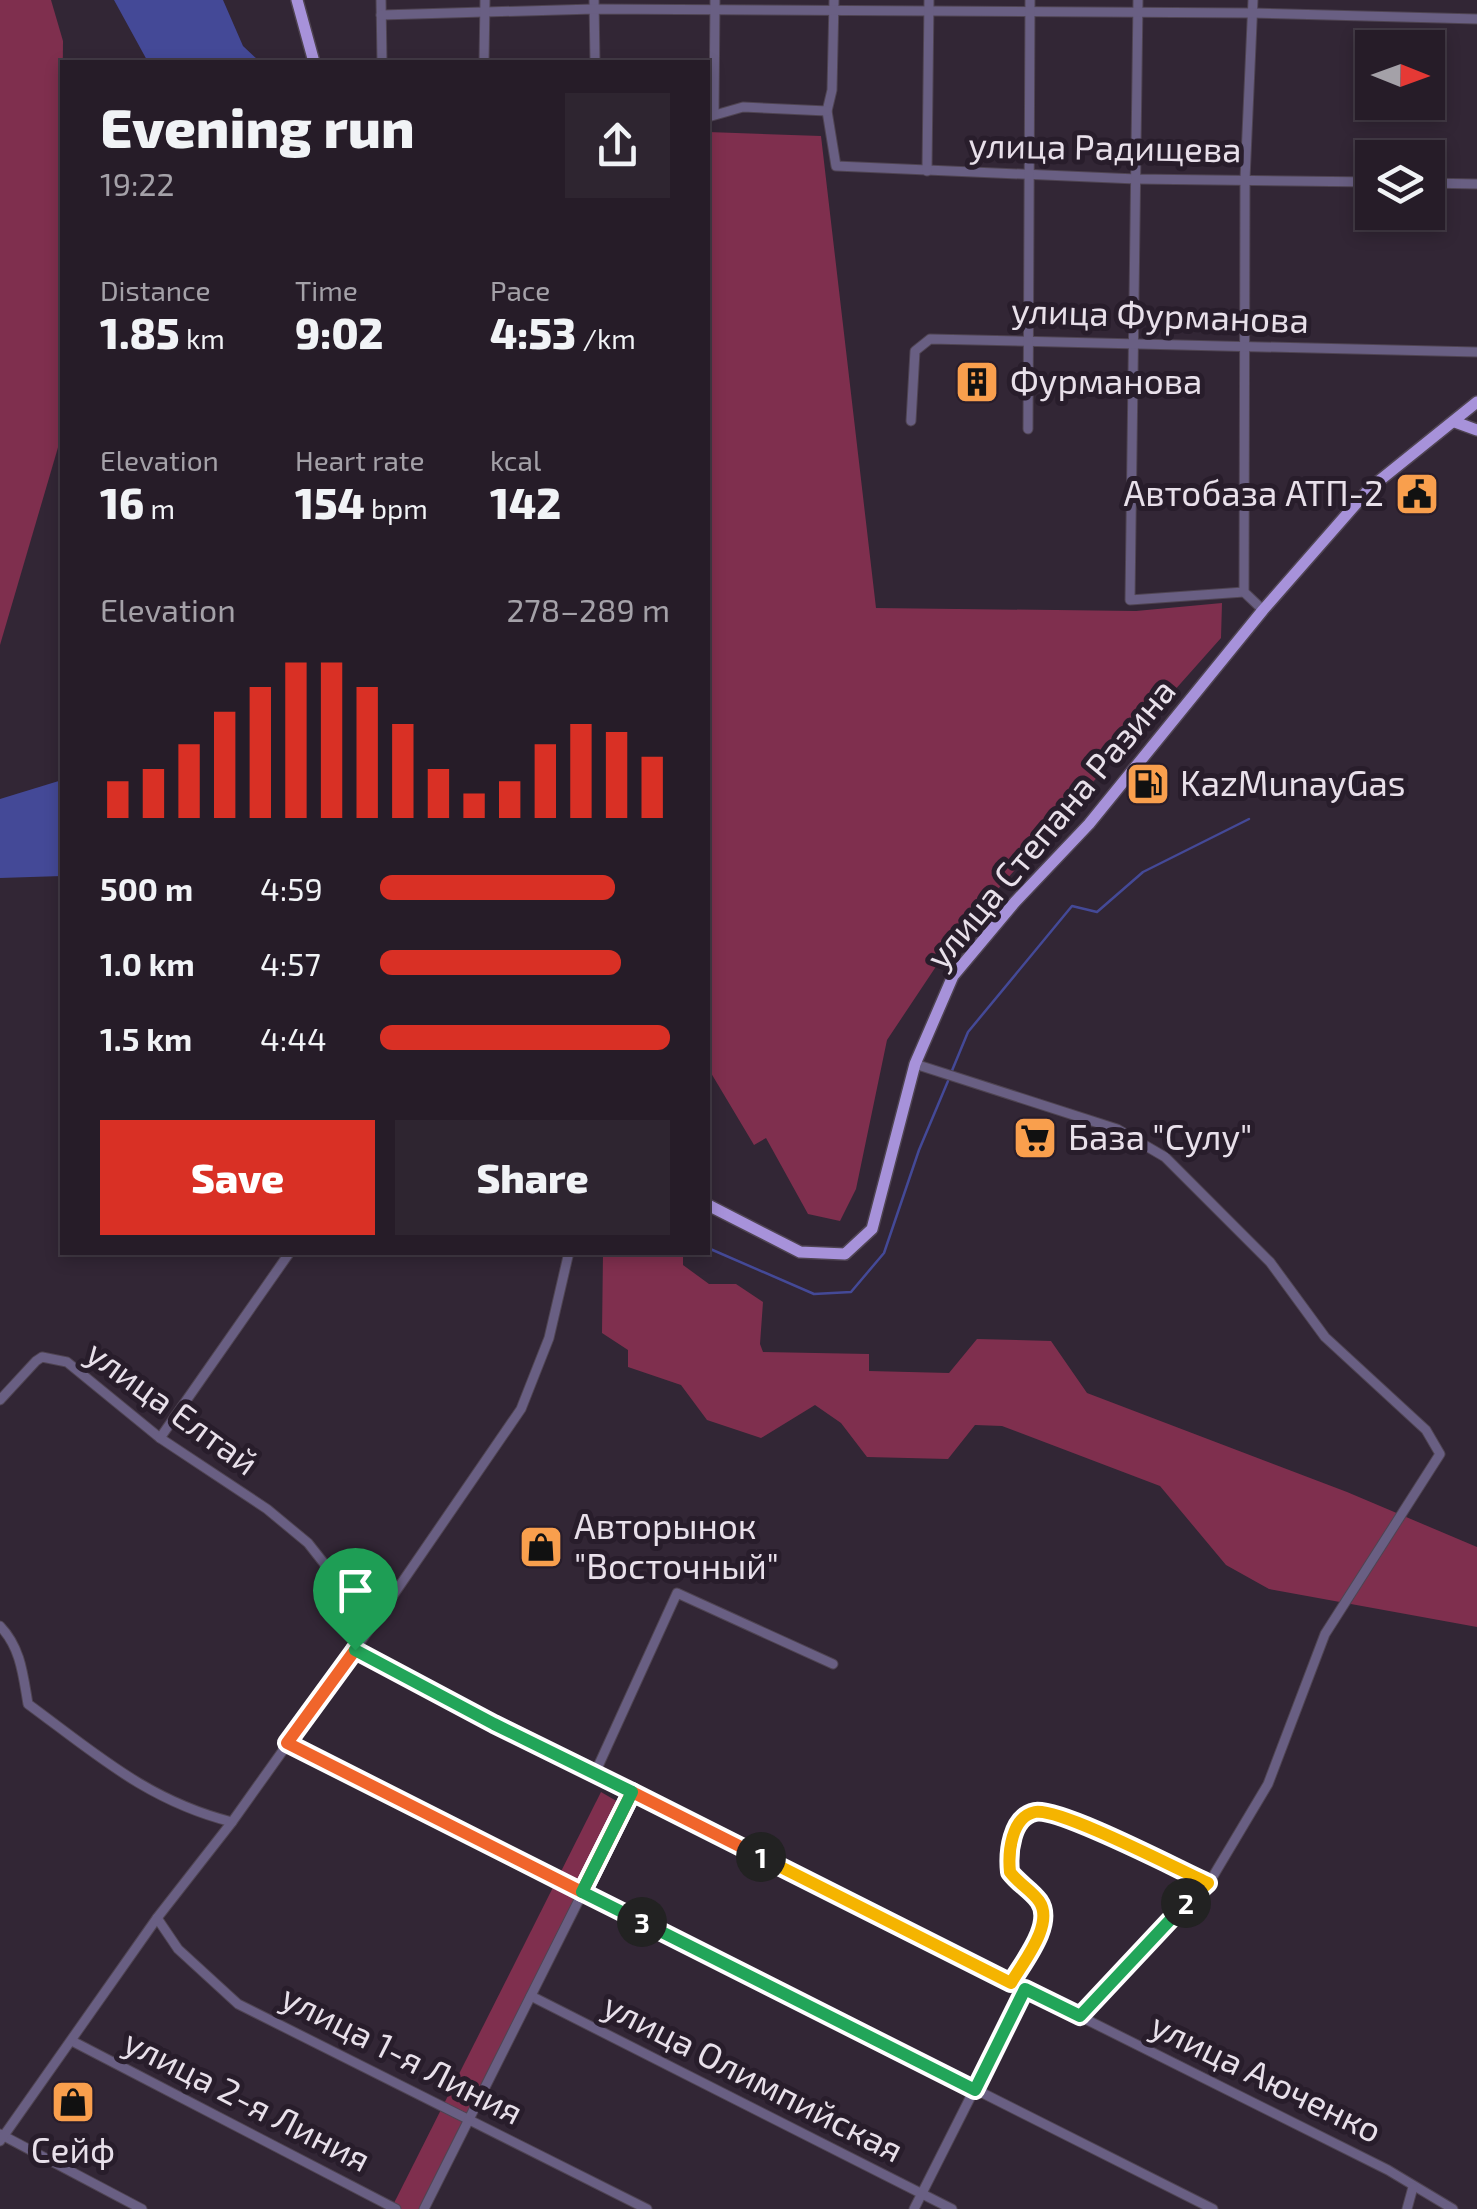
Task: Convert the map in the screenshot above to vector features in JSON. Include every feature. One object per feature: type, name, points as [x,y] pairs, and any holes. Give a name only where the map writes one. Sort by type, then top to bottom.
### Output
[{"type":"main road","points":[[297,0],[313,60]]},
{"type":"main road","name":"улица Степана Разина","points":[[710,1205],[800,1252],[845,1254],[872,1229],[915,1064],[953,976],[1015,902],[1089,824],[1263,610],[1370,490],[1477,402]]},
{"type":"main road","points":[[1455,422],[1477,430]]},
{"type":"street","points":[[381,0],[382,60]]},
{"type":"street","points":[[1028,429],[1030,0]]},
{"type":"street","points":[[1138,0],[1130,600],[1244,592]]},
{"type":"street","points":[[1253,0],[1245,178],[1244,592],[1263,610]]},
{"type":"street","points":[[381,15],[485,6],[594,4],[929,6],[1030,12],[1477,19]]},
{"type":"street","points":[[594,4],[595,60]]},
{"type":"street","points":[[715,5],[711,115],[744,107],[828,111],[835,5]]},
{"type":"street","points":[[484,60],[485,6]]},
{"type":"street","points":[[927,170],[929,6]]},
{"type":"street","name":"улица Радищева","points":[[828,111],[836,166],[1136,179],[1355,181]]},
{"type":"street","points":[[1445,183],[1477,184]]},
{"type":"street","name":"улица Фурманова","points":[[910,421],[916,351],[930,339],[1477,352]]},
{"type":"street","points":[[915,1064],[1117,1129],[1165,1157],[1270,1262],[1325,1337],[1426,1430],[1440,1454],[1326,1634],[1268,1784],[1208,1883],[1080,2016]]},
{"type":"street","points":[[160,1438],[288,1255]]},
{"type":"street","points":[[142,2209],[1,2137],[157,1918],[232,1822],[521,1410],[550,1338],[568,1255]]},
{"type":"street","name":"улица Елтай","points":[[0,1400],[42,1358],[67,1362],[160,1438],[266,1510],[308,1543],[334,1576],[383,1610]]},
{"type":"street","points":[[595,1773],[677,1593],[833,1664]]},
{"type":"street","points":[[0,1626],[12,1638],[20,1656],[28,1704],[136,1784],[192,1811],[232,1822]]},
{"type":"street","name":"улица Аюченко","points":[[355,1650],[494,1724],[1408,2180],[1413,2187],[1453,2209]]},
{"type":"street","points":[[287,1743],[1213,2209]]},
{"type":"street","points":[[424,2209],[632,1792]]},
{"type":"street","points":[[1011,1983],[1044,1924],[1043,1908],[1037,1898],[1010,1872],[1009,1856],[1017,1825],[1028,1815],[1037,1811],[1069,1820],[1208,1883]]},
{"type":"street","name":"улица 1-я Линия","points":[[157,1918],[178,1948],[238,2004],[647,2209]]},
{"type":"street","points":[[914,2209],[1025,1989]]},
{"type":"street","name":"улица Олимпийская","points":[[530,1996],[952,2209]]},
{"type":"street","name":"улица 2-я Линия","points":[[72,2041],[396,2209]]},
{"type":"street","points":[[1407,2209],[1413,2187]]},
{"type":"shaded area","points":[[0,0],[51,0],[63,41],[59,444],[0,645]]},
{"type":"shaded area","points":[[114,0],[223,0],[243,46],[258,60],[147,60]]},
{"type":"shaded area","points":[[710,132],[821,136],[876,608],[1136,611],[1222,603],[1221,638],[957,935],[887,1040],[856,1189],[840,1221],[808,1214],[766,1138],[754,1145],[710,1071]]},
{"type":"shaded area","points":[[60,781],[60,876],[0,878],[0,799]]},
{"type":"shaded area","points":[[603,1255],[683,1255],[683,1265],[709,1284],[736,1284],[763,1302],[763,1352],[869,1354],[869,1371],[949,1373],[977,1339],[1051,1341],[1087,1393],[1347,1492],[1477,1547],[1477,1627],[1269,1589],[1226,1565],[1160,1486],[1002,1426],[975,1425],[948,1459],[867,1457],[841,1423],[815,1405],[761,1438],[707,1420],[681,1385],[628,1367],[628,1350],[602,1333]]},
{"type":"shaded area","points":[[601,1792],[625,1806],[422,2209],[391,2209]]},
{"type":"waterway","points":[[951,1073],[968,1032],[1072,906],[1097,912],[1143,872],[1249,819]]},
{"type":"waterway","points":[[710,1249],[814,1294],[851,1292],[884,1253],[919,1150],[948,1081]]},
{"type":"place","name":"Фурманова","points":[[977,382]]},
{"type":"place","name":"Автобаза АТП-2","points":[[1417,494]]},
{"type":"place","name":"KazMunayGas","points":[[1148,784]]},
{"type":"place","name":"База \"Сулу\"","points":[[1035,1138]]},
{"type":"place","name":"Авторынок \"Восточный\"","points":[[541,1547]]},
{"type":"place","name":"Сейф","points":[[73,2102]]},
{"type":"route","points":[[355,1650],[287,1743],[582,1892],[632,1792],[1011,1983],[1044,1924],[1043,1908],[1037,1898],[1010,1872],[1009,1856],[1017,1825],[1028,1815],[1037,1811],[1069,1820],[1208,1883],[1080,2016],[1025,1989],[975,2090],[582,1892],[632,1792],[355,1650]]}]
